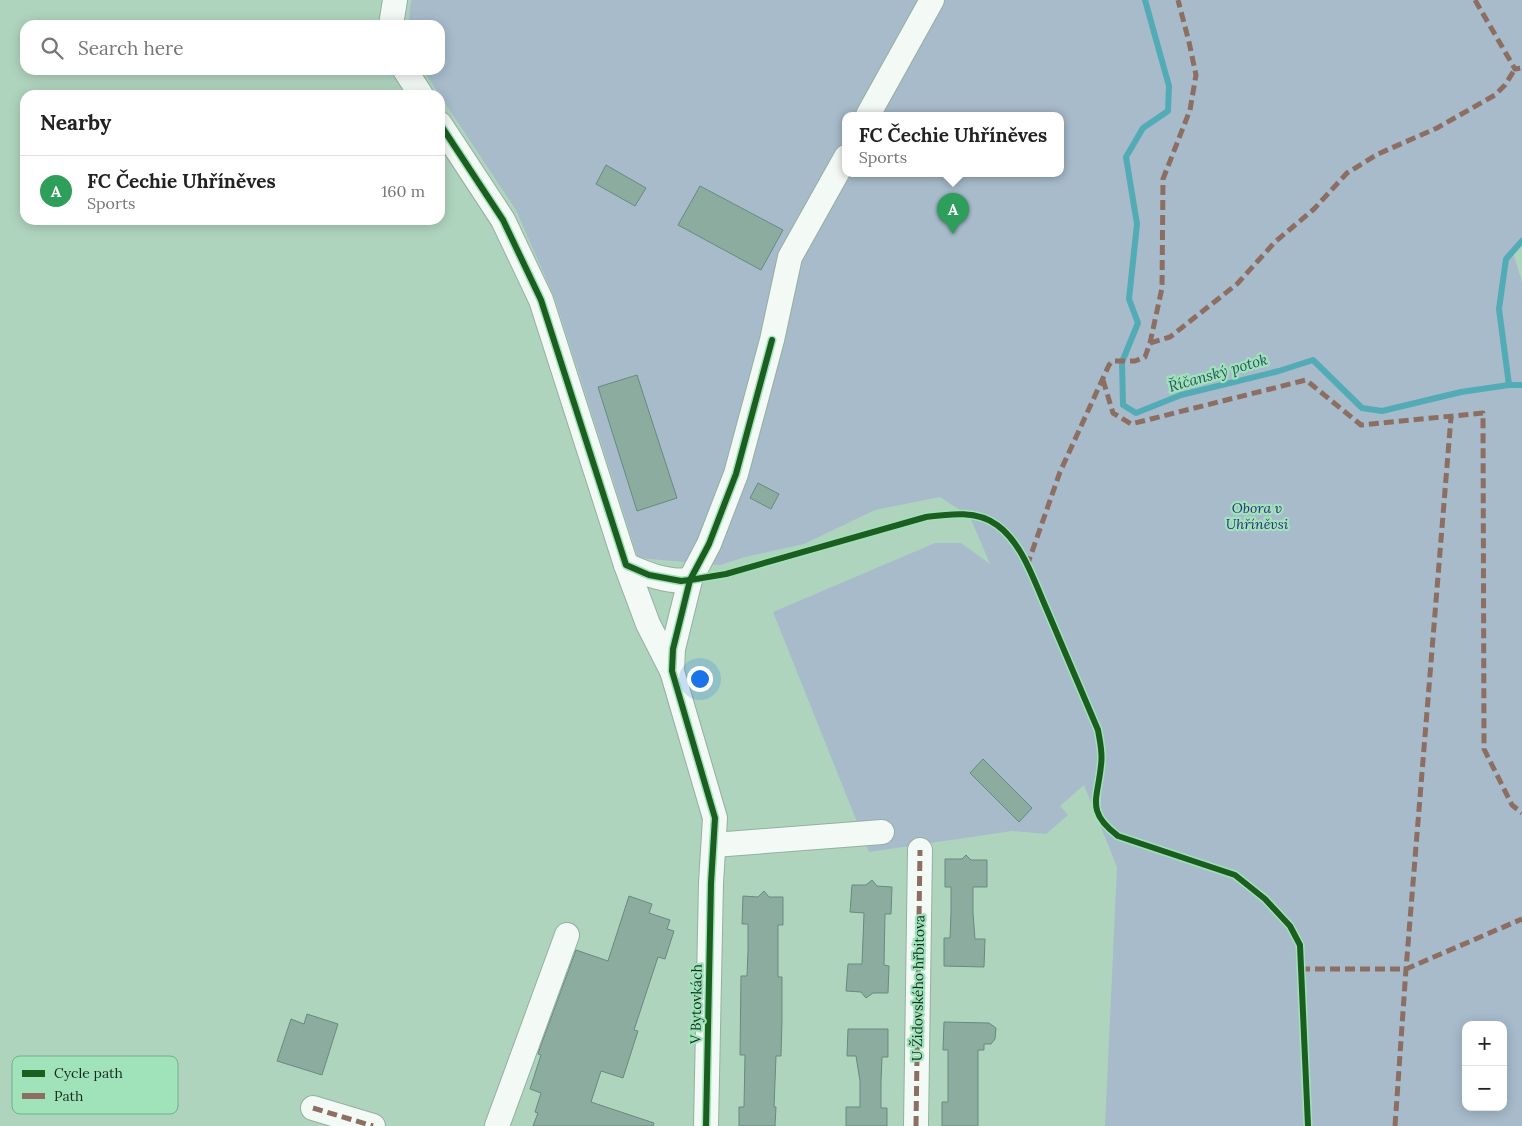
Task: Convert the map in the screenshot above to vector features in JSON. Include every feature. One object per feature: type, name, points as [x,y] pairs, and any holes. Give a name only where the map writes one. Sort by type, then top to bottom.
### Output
[{"type":"street","points":[[392,20],[395,0]]},
{"type":"street","points":[[870,112],[932,0]]},
{"type":"street","points":[[408,75],[418,90]]},
{"type":"street","points":[[445,132],[503,220],[541,300],[626,565],[648,624],[672,671]]},
{"type":"street","points":[[672,671],[672,649],[690,580],[709,544],[736,474],[772,340],[790,257],[842,164]]},
{"type":"street","points":[[626,565],[649,575],[680,581],[690,580]]},
{"type":"street","name":"V Bytovkách","points":[[672,671],[715,818],[711,883],[706,1126]]},
{"type":"street","points":[[714,845],[882,832]]},
{"type":"street","name":"U Židovského hřbitova","points":[[916,1126],[920,850]]},
{"type":"street","points":[[497,1126],[567,936]]},
{"type":"street","points":[[313,1108],[373,1126]]},
{"type":"green space","name":"Obora v Uhříněvsi","points":[[412,0],[1522,0],[1522,246],[1513,252],[1522,282],[1522,1126],[1105,1126],[1117,867],[1084,785],[1060,806],[1068,815],[1046,834],[1012,831],[869,852],[773,612],[935,543],[961,543],[990,564],[970,517],[940,497],[875,510],[804,544],[745,557],[720,565],[638,558],[555,299],[516,210],[445,103],[445,90],[436,90],[426,75],[445,75],[445,20],[409,20]]},
{"type":"building","points":[[606,165],[646,188],[635,206],[596,184]]},
{"type":"building","points":[[700,186],[783,230],[761,270],[678,225]]},
{"type":"building","points":[[637,375],[677,498],[637,511],[598,387]]},
{"type":"building","points":[[758,483],[779,494],[771,509],[750,498]]},
{"type":"building","points":[[983,759],[1032,808],[1019,822],[970,773]]},
{"type":"building","points":[[966,855],[971,860],[987,860],[987,887],[973,887],[975,939],[985,939],[984,967],[944,966],[944,938],[950,938],[951,913],[951,887],[945,887],[945,859],[962,859]]},
{"type":"building","points":[[872,880],[877,886],[892,887],[891,914],[885,914],[884,965],[889,966],[888,993],[873,993],[866,998],[861,992],[846,991],[848,964],[862,964],[864,913],[850,912],[852,885],[866,885]]},
{"type":"building","points":[[764,891],[769,897],[783,897],[783,925],[778,925],[778,977],[782,977],[782,1020],[781,1056],[776,1056],[775,1126],[739,1126],[739,1107],[744,1107],[745,1055],[740,1055],[741,976],[747,976],[748,950],[748,924],[742,924],[743,896],[758,897]]},
{"type":"building","points":[[629,896],[652,904],[649,913],[670,920],[667,929],[674,931],[665,959],[658,957],[634,1030],[638,1031],[623,1078],[601,1071],[591,1102],[654,1123],[653,1126],[533,1126],[538,1113],[535,1112],[541,1093],[530,1089],[541,1055],[538,1054],[576,950],[608,961]]},
{"type":"building","points":[[307,1014],[338,1024],[322,1075],[277,1061],[291,1019],[304,1024]]},
{"type":"building","points":[[944,1022],[989,1023],[996,1028],[995,1039],[991,1044],[984,1044],[984,1050],[978,1050],[978,1126],[942,1126],[942,1102],[948,1102],[948,1050],[943,1050]]},
{"type":"building","points":[[848,1029],[888,1029],[888,1057],[882,1057],[881,1082],[881,1108],[887,1108],[887,1126],[846,1126],[846,1107],[860,1107],[860,1081],[856,1056],[847,1056]]},
{"type":"waterway","name":"Říčanský potok","points":[[1145,0],[1169,86],[1168,111],[1143,128],[1126,157],[1137,224],[1129,299],[1138,323],[1122,362],[1123,405],[1136,413],[1181,395],[1279,371],[1313,360],[1362,408],[1382,411],[1461,392],[1522,385]]},
{"type":"waterway","points":[[1509,385],[1499,309],[1506,259],[1522,241]]},
{"type":"marked path","points":[[1027,566],[1060,472],[1109,365],[1113,361],[1135,361],[1145,357],[1150,343],[1162,288],[1163,179],[1190,110],[1196,75],[1178,0]]},
{"type":"marked path","points":[[1475,0],[1515,69],[1522,68]]},
{"type":"marked path","points":[[1150,343],[1170,337],[1237,284],[1275,242],[1314,209],[1347,173],[1378,154],[1437,128],[1495,95],[1505,85],[1515,69]]},
{"type":"marked path","points":[[1103,380],[1113,413],[1131,424],[1306,380],[1361,425],[1483,413],[1484,749],[1512,805],[1522,813]]},
{"type":"marked path","points":[[1395,1126],[1451,417]]},
{"type":"marked path","points":[[916,1126],[920,850]]},
{"type":"marked path","points":[[1300,969],[1406,969],[1522,919]]},
{"type":"marked path","points":[[313,1108],[373,1126]]},
{"type":"cycle path","points":[[445,132],[503,220],[541,300],[626,565],[649,575],[681,581],[690,580],[726,574],[926,517],[944,515],[963,514],[989,520],[997,525],[1014,542],[1032,575],[1098,730],[1102,756],[1096,804],[1097,812],[1101,819],[1118,836],[1235,875],[1265,899],[1290,926],[1300,945],[1308,1126]]},
{"type":"cycle path","points":[[706,1126],[711,883],[715,818],[672,671],[673,649],[690,580],[709,544],[736,474],[772,340]]},
{"type":"place","name":"FC Čechie Uhříněves","points":[[953,234]]}]
